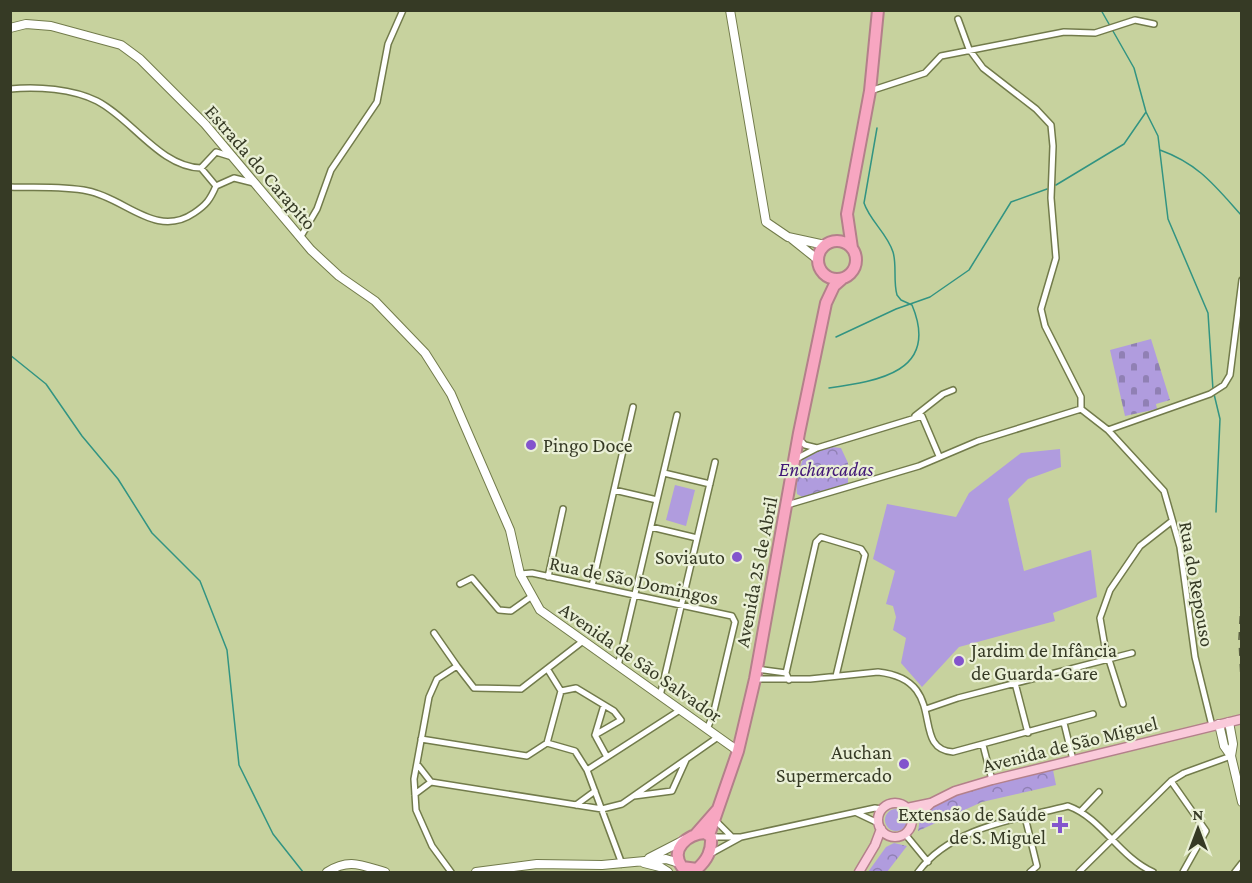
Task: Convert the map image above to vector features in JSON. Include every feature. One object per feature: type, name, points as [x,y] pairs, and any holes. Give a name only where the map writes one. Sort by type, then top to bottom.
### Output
[{"type":"highway","points":[[852,248],[847,214],[870,91],[878,10]]},
{"type":"highway","points":[[877,30],[883,10]]},
{"type":"highway","points":[[817,259],[847,214]]},
{"type":"highway","points":[[828,243],[842,242],[852,248]]},
{"type":"highway","name":"Avenida 25 de Abril","points":[[709,855],[710,836],[738,751],[756,674],[798,438],[826,303],[834,286],[851,273],[856,263],[852,248]]},
{"type":"highway","name":"Avenida 25 de Abril","points":[[817,259],[826,303]]},
{"type":"highway","points":[[821,271],[830,279],[842,279]]},
{"type":"highway","name":"Avenida 25 de Abril","points":[[692,836],[716,816]]},
{"type":"highway","points":[[709,855],[695,871],[680,868],[680,846],[692,836],[710,836]]},
{"type":"main road","name":"Avenida de São Miguel","points":[[907,808],[931,803],[956,791],[992,780],[1236,720]]},
{"type":"main road","points":[[896,802],[907,808],[912,821],[905,834],[891,836],[885,840],[861,873],[875,846],[881,809],[896,802]]},
{"type":"main road","name":"Avenida de São Miguel","points":[[912,821],[931,803]]},
{"type":"main road","points":[[880,826],[891,836]]},
{"type":"street","points":[[300,238],[317,209],[331,170],[377,102],[388,44],[403,10]]},
{"type":"street","points":[[730,10],[766,222],[817,259]]},
{"type":"street","points":[[787,505],[919,466],[978,441],[1081,409],[1081,397],[1045,326],[1041,309],[1056,258],[1051,125],[1036,109],[993,78],[969,50],[958,20]]},
{"type":"street","points":[[870,91],[925,73],[941,56],[1064,32],[1095,33],[1136,20],[1154,24]]},
{"type":"street","name":"Estrada do Carapito","points":[[10,28],[26,24],[51,26],[121,45],[140,59],[215,138],[300,238],[339,276],[375,301],[425,353],[451,394]]},
{"type":"street","points":[[10,88],[28,87],[97,101],[165,155],[186,168],[201,168],[216,152],[215,138]]},
{"type":"street","points":[[216,152],[229,156]]},
{"type":"street","points":[[234,178],[237,164]]},
{"type":"street","points":[[201,168],[216,186]]},
{"type":"street","points":[[10,187],[90,191],[151,220],[168,223],[186,219],[209,203],[216,186],[234,178],[254,183]]},
{"type":"street","points":[[788,237],[828,243]]},
{"type":"street","points":[[1108,430],[1181,406],[1217,391],[1224,385],[1230,375],[1242,280]]},
{"type":"street","points":[[915,416],[943,394],[953,390]]},
{"type":"street","name":"Avenida de São Salvador","points":[[451,394],[510,530],[520,574],[540,610],[738,751]]},
{"type":"street","points":[[591,586],[633,407]]},
{"type":"street","name":"Rua do Repouso","points":[[1081,409],[1108,430],[1164,491],[1180,547],[1197,667],[1216,725]]},
{"type":"street","points":[[618,666],[677,415]]},
{"type":"street","points":[[794,460],[817,448],[915,416],[922,416],[939,456]]},
{"type":"street","points":[[798,438],[805,445],[817,448]]},
{"type":"street","points":[[660,696],[715,462]]},
{"type":"street","points":[[664,473],[710,484]]},
{"type":"street","points":[[614,490],[657,500]]},
{"type":"street","points":[[548,577],[563,509]]},
{"type":"street","points":[[1123,704],[1100,618],[1110,590],[1140,546],[1172,521]]},
{"type":"street","points":[[651,527],[697,538]]},
{"type":"street","points":[[789,680],[786,672],[816,542],[821,537],[861,549],[865,555],[836,676]]},
{"type":"street","name":"Rua de São Domingos","points":[[520,574],[548,577],[732,616],[735,622],[713,715],[707,729]]},
{"type":"street","points":[[460,584],[472,578],[499,610],[511,611],[532,596]]},
{"type":"street","points":[[434,633],[474,688],[484,690],[521,689],[583,641]]},
{"type":"street","points":[[926,709],[1015,683],[1132,654]]},
{"type":"street","points":[[451,873],[432,846],[416,810],[416,794],[417,764],[429,697],[437,679],[457,666]]},
{"type":"street","points":[[421,739],[527,756],[547,743],[561,691],[548,670]]},
{"type":"street","points":[[756,674],[786,672]]},
{"type":"street","points":[[756,674],[789,680],[892,674],[918,690],[926,709],[930,736],[934,745],[941,751],[953,752],[983,745],[1093,714]]},
{"type":"street","points":[[1015,683],[1028,733]]},
{"type":"street","points":[[561,691],[576,688],[614,711],[621,720],[595,735]]},
{"type":"street","points":[[604,705],[595,735],[608,757]]},
{"type":"street","points":[[587,771],[680,710]]},
{"type":"street","points":[[1231,756],[1236,720]]},
{"type":"street","points":[[1064,723],[1073,760]]},
{"type":"street","points":[[1216,725],[1224,746],[1231,756],[1242,802]]},
{"type":"street","points":[[417,764],[431,782],[602,809],[622,804],[718,737]]},
{"type":"street","points":[[547,743],[575,751],[587,771],[622,864]]},
{"type":"street","points":[[983,745],[992,780]]},
{"type":"street","points":[[1079,873],[1171,781],[1184,773],[1231,756]]},
{"type":"street","points":[[633,797],[672,791],[687,759]]},
{"type":"street","points":[[1171,781],[1206,831],[1183,873]]},
{"type":"street","points":[[416,794],[431,782]]},
{"type":"street","points":[[576,805],[595,791]]},
{"type":"street","points":[[1082,811],[1099,792]]},
{"type":"street","points":[[918,873],[928,862],[956,841],[974,832],[1068,806],[1082,811],[1110,840],[1150,872]]},
{"type":"street","points":[[710,836],[741,837],[856,812],[881,809]]},
{"type":"street","points":[[856,812],[880,826]]},
{"type":"street","points":[[716,816],[732,837]]},
{"type":"street","points":[[1025,817],[1037,866],[1030,873]]},
{"type":"street","points":[[905,834],[928,862]]},
{"type":"street","points":[[641,861],[692,836]]},
{"type":"street","points":[[709,855],[741,837]]},
{"type":"street","points":[[476,873],[537,864],[622,864],[666,859],[680,868]]},
{"type":"street","points":[[641,861],[660,867],[668,873]]},
{"type":"street","points":[[327,873],[339,864],[354,863],[385,873]]},
{"type":"street","points":[[1235,873],[1242,863]]},
{"type":"green space","points":[[1151,339],[1170,400],[1156,404],[1157,409],[1125,416],[1110,350]]},
{"type":"green space","name":"Encharcadas","points":[[822,446],[841,448],[848,463],[848,487],[806,499],[797,494],[800,469],[805,454]]},
{"type":"green space","points":[[1060,449],[1061,467],[1028,479],[1008,499],[1024,571],[1091,550],[1097,597],[1053,613],[1055,621],[959,647],[922,687],[901,663],[906,638],[893,630],[896,617],[893,606],[886,604],[895,571],[873,559],[887,504],[956,517],[969,493],[1021,453]]},
{"type":"green space","points":[[675,485],[695,490],[686,526],[666,520]]},
{"type":"green space","points":[[1053,770],[1056,785],[982,802],[918,831],[921,818],[930,807],[945,798],[981,785]]},
{"type":"green space","points":[[892,809],[900,809],[907,816],[907,824],[900,831],[892,831],[885,824],[885,816]]},
{"type":"green space","points":[[894,843],[907,846],[887,872],[868,872],[886,847]]},
{"type":"waterway","points":[[1056,185],[1124,144],[1146,112],[1134,68],[1101,10]]},
{"type":"waterway","points":[[1146,112],[1158,136],[1168,219],[1208,313],[1213,390]]},
{"type":"waterway","points":[[829,388],[867,382],[899,369],[911,359],[918,345],[918,328],[912,305],[901,300],[897,295],[893,252],[864,203],[877,128]]},
{"type":"waterway","points":[[1160,150],[1185,162],[1206,177],[1242,216]]},
{"type":"waterway","points":[[836,337],[896,309],[930,297],[969,270],[1011,202],[1047,189]]},
{"type":"waterway","points":[[10,355],[46,384],[82,436],[118,479],[152,533],[200,581],[227,650],[239,765],[273,834],[303,872]]},
{"type":"waterway","points":[[1214,394],[1220,419],[1216,512]]},
{"type":"railway","points":[[1242,584],[1239,639],[1242,700]]},
{"type":"place","name":"Pingo Doce","points":[[531,445]]},
{"type":"place","name":"Soviauto","points":[[737,557]]},
{"type":"place","name":"Jardim de Infância de Guarda-Gare","points":[[959,661]]},
{"type":"place","name":"Auchan Supermercado","points":[[904,764]]},
{"type":"place","name":"Extensão de Saúde de S. Miguel","points":[[1060,825]]}]
